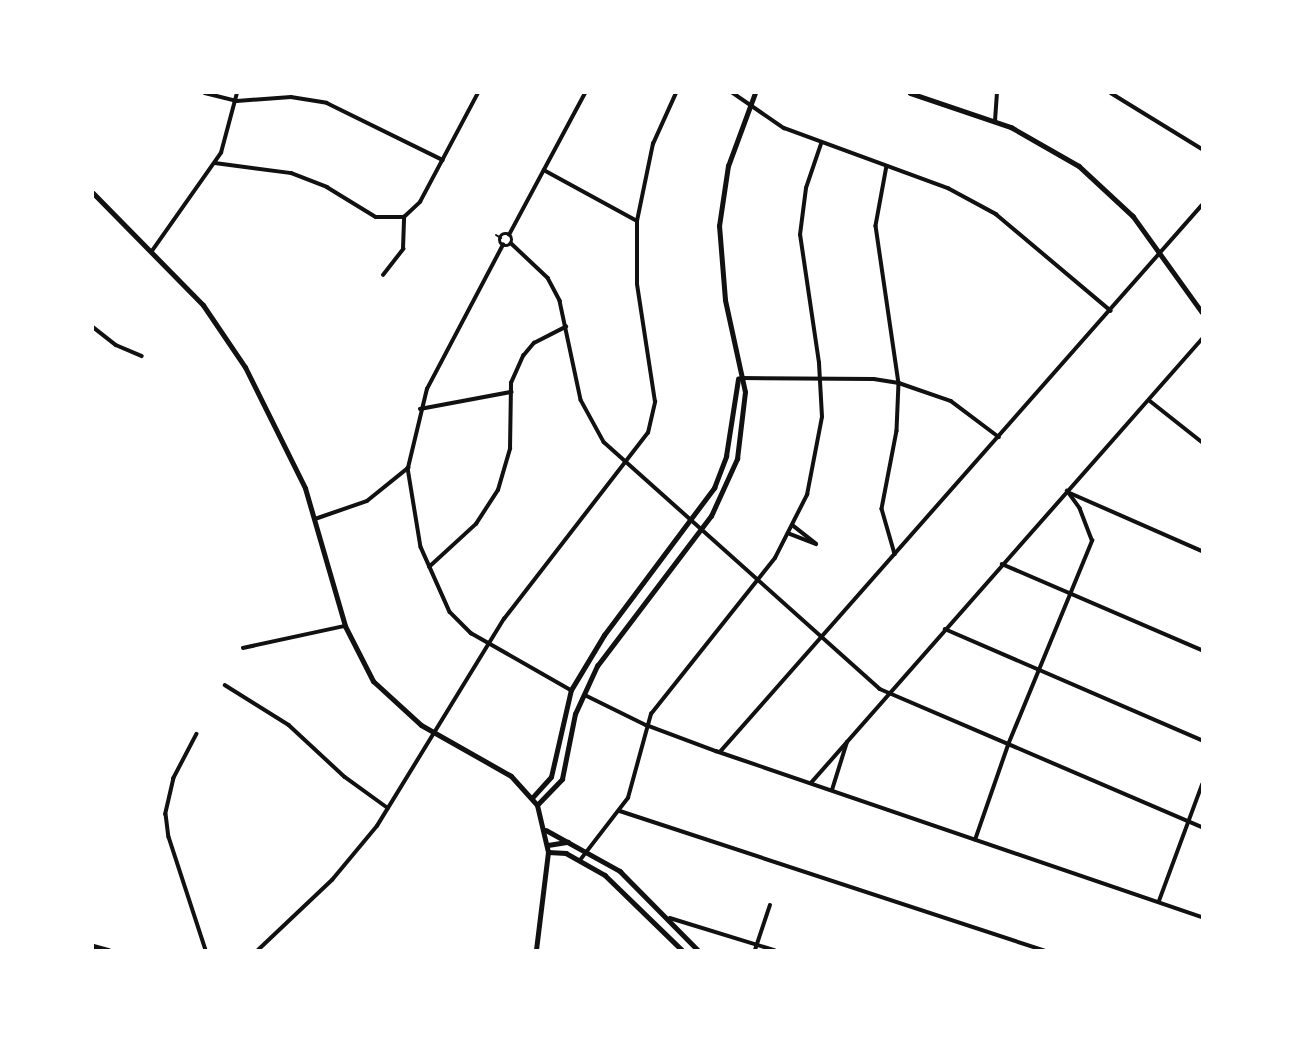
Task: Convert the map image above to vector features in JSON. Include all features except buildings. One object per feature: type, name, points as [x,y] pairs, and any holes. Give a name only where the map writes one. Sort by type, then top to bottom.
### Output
[{"type":"main road","points":[[93,193],[203,305],[234,347],[288,450],[315,519],[345,626],[358,659],[381,691],[431,732],[504,771],[537,805],[546,830],[548,849],[536,950]]},
{"type":"main road","points":[[93,946],[108,950]]},
{"type":"street","points":[[205,93],[237,101],[290,97],[327,103],[443,160]]},
{"type":"street","points":[[151,253],[215,163],[237,101],[237,93]]},
{"type":"street","points":[[215,163],[291,173],[327,187],[376,217],[404,217],[420,202],[478,93]]},
{"type":"street","points":[[585,93],[509,235],[511,243],[548,278],[567,327],[587,416],[604,442],[822,637],[889,693],[1202,827]]},
{"type":"street","points":[[258,950],[332,880],[388,808],[431,732],[487,643],[628,464],[648,433],[655,402],[637,284],[637,221],[653,144],[676,93]]},
{"type":"street","points":[[733,93],[748,105],[821,144],[948,188],[996,214],[1111,311]]},
{"type":"street","points":[[537,805],[562,779],[584,695],[612,641],[701,528],[724,494],[737,459],[745,392],[739,378],[722,282],[719,226],[728,166],[748,105],[755,93]]},
{"type":"street","points":[[910,93],[995,121],[1045,144],[1089,174],[1124,206],[1202,312]]},
{"type":"street","points":[[995,121],[997,93]]},
{"type":"street","points":[[1111,93],[1202,149]]},
{"type":"street","points":[[581,859],[620,811],[632,785],[646,725],[758,580],[789,534],[817,458],[821,379],[800,235],[806,188],[821,144]]},
{"type":"street","points":[[887,166],[876,226],[899,383],[897,431],[882,509],[895,554]]},
{"type":"street","points":[[544,170],[637,221]]},
{"type":"street","points":[[720,752],[1161,255],[1202,205]]},
{"type":"street","points":[[383,275],[403,249],[404,217]]},
{"type":"street","points":[[503,245],[498,236],[509,235]]},
{"type":"street","points":[[511,243],[503,245],[420,409],[408,468],[416,528],[429,567],[450,612],[487,643],[571,690]]},
{"type":"street","points":[[93,327],[116,345],[142,356]]},
{"type":"street","points":[[429,567],[476,524],[498,490],[510,449],[511,392],[523,356],[534,343],[567,327]]},
{"type":"street","points":[[811,783],[1202,339]]},
{"type":"street","points":[[739,378],[899,383],[951,401],[999,437]]},
{"type":"street","points":[[532,798],[551,777],[571,690],[604,635],[692,521],[721,472],[739,378]]},
{"type":"street","points":[[420,409],[511,392]]},
{"type":"street","points":[[1149,400],[1202,442]]},
{"type":"street","points":[[315,519],[367,500],[408,468]]},
{"type":"street","points":[[1067,491],[1202,551]]},
{"type":"street","points":[[975,840],[1008,745],[1073,594],[1092,541],[1080,509],[1067,491]]},
{"type":"street","points":[[789,534],[816,544],[813,537],[793,526]]},
{"type":"street","points":[[1002,564],[1202,650]]},
{"type":"street","points":[[243,648],[345,626]]},
{"type":"street","points":[[945,629],[1202,740]]},
{"type":"street","points":[[225,685],[289,725],[345,777],[388,808]]},
{"type":"street","points":[[576,685],[584,695],[646,725],[1202,917]]},
{"type":"street","points":[[571,697],[584,695]]},
{"type":"street","points":[[197,734],[174,778],[166,814],[169,837],[206,950]]},
{"type":"street","points":[[832,790],[848,739]]},
{"type":"street","points":[[1159,901],[1202,785]]},
{"type":"street","points":[[620,811],[1044,950]]},
{"type":"street","points":[[546,830],[588,850],[620,871],[670,918],[698,950]]},
{"type":"street","points":[[548,849],[569,842]]},
{"type":"street","points":[[548,849],[581,859],[626,892],[682,950]]},
{"type":"street","points":[[756,948],[770,905]]},
{"type":"street","points":[[660,927],[670,918]]},
{"type":"street","points":[[670,918],[756,948],[774,950]]}]
